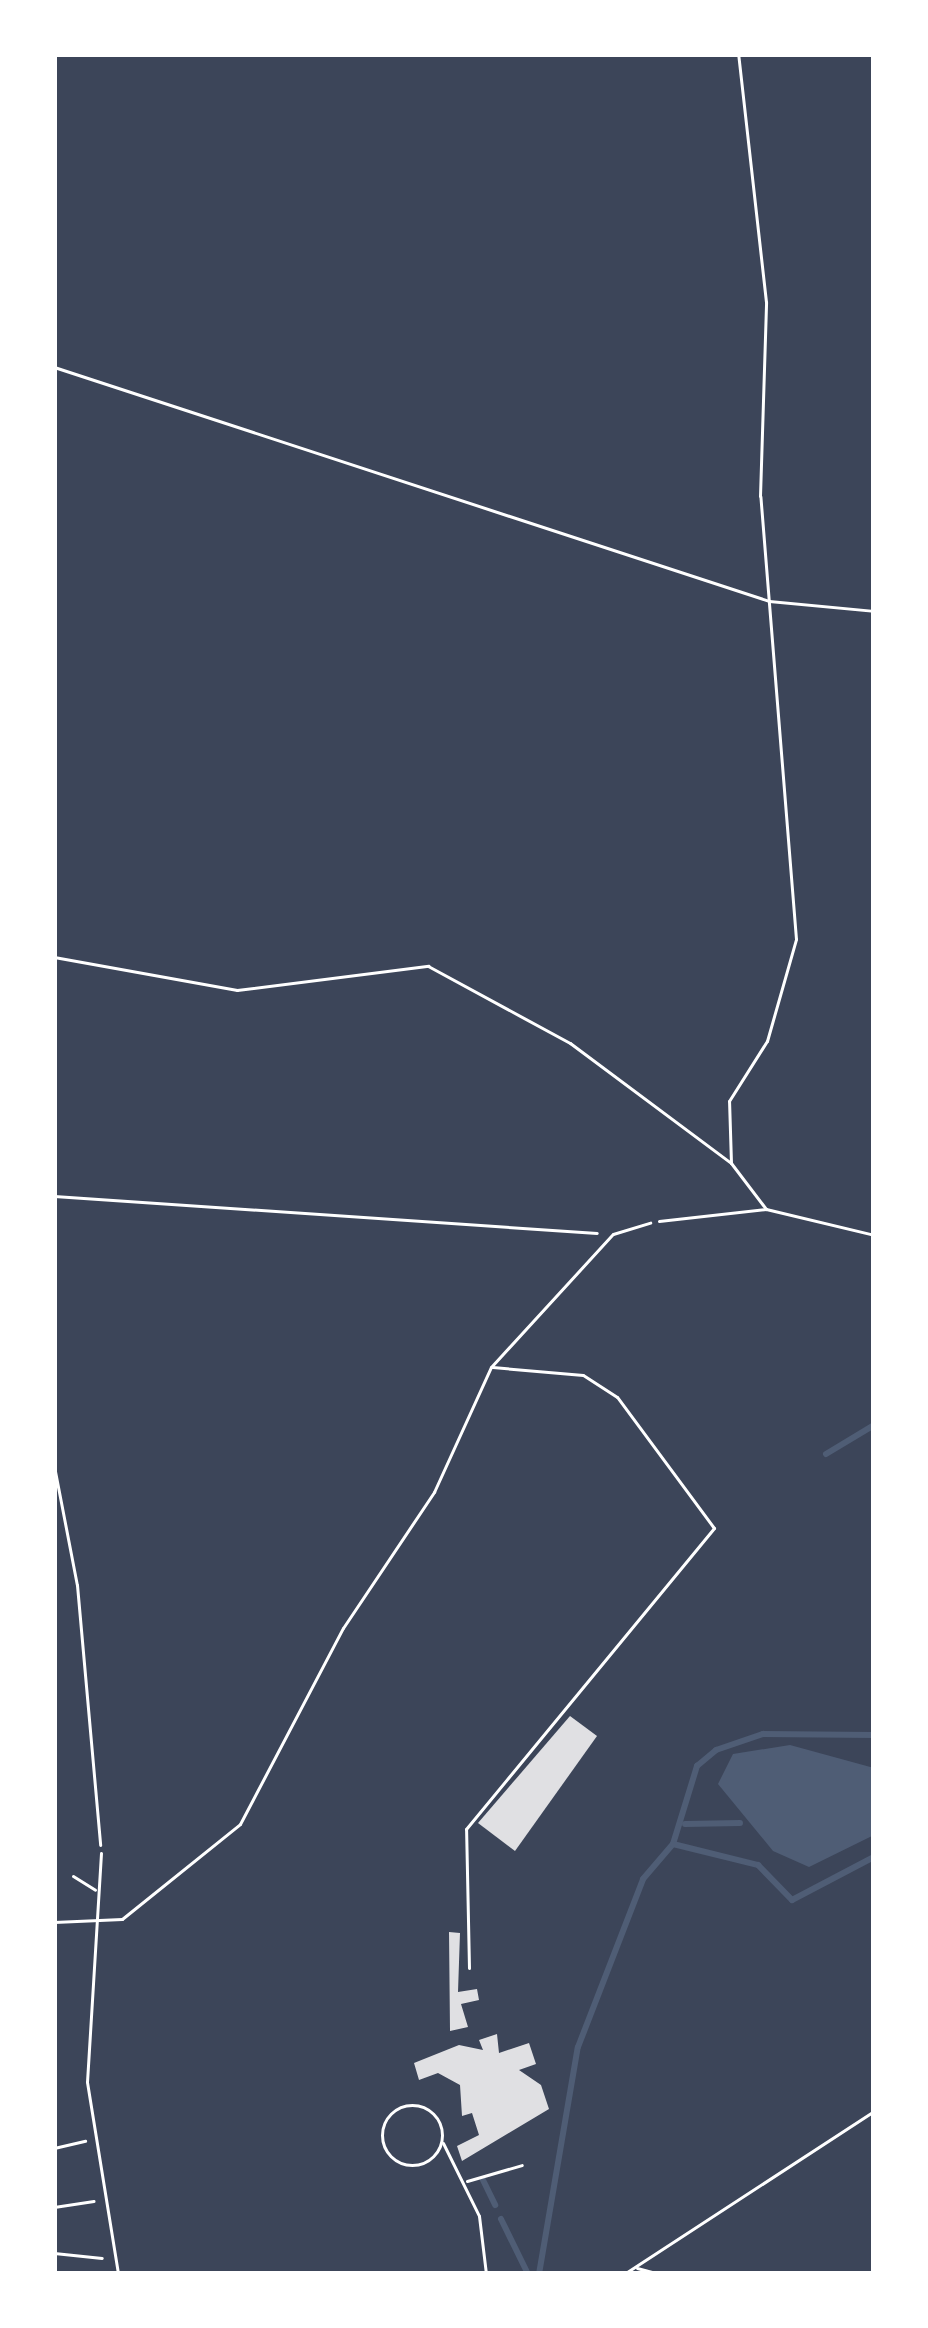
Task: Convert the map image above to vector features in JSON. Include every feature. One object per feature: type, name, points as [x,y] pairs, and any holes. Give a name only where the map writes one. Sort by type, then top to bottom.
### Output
[{"type":"lane","points":[[54,1922],[94,1915],[122,1918],[240,1824],[343,1628],[434,1492],[490,1367],[613,1234],[650,1223]]},
{"type":"lane","points":[[469,1968],[466,1829],[714,1528],[617,1396],[583,1375],[490,1367]]},
{"type":"lane","points":[[101,1853],[94,1915],[92,2139],[118,2274]]},
{"type":"lane","points":[[73,1876],[97,1891]]},
{"type":"lane","points":[[443,2143],[418,2165],[385,2153],[381,2135],[411,2104],[438,2116],[443,2143],[466,2182],[486,2274]]},
{"type":"lane","points":[[625,2274],[874,2111]]},
{"type":"lane","points":[[466,2182],[522,2165]]},
{"type":"lane","points":[[635,2268],[658,2274]]},
{"type":"path","points":[[731,1162],[729,1101],[767,1041],[796,939],[769,601],[766,302],[738,54]]},
{"type":"path","points":[[54,368],[769,601],[874,611]]},
{"type":"path","points":[[54,957],[237,990],[428,966],[570,1043],[731,1162],[766,1209]]},
{"type":"path","points":[[54,1196],[613,1234]]},
{"type":"path","points":[[650,1223],[766,1209],[874,1235]]},
{"type":"path","points":[[54,1466],[77,1585],[101,1853]]},
{"type":"path","points":[[54,2148],[92,2139]]},
{"type":"path","points":[[54,2207],[103,2200]]},
{"type":"path","points":[[54,2253],[115,2259]]},
{"type":"shaded area","points":[[54,54],[874,54],[874,2274],[54,2274]]},
{"type":"shaded area","points":[[790,1745],[874,1768],[874,1835],[809,1867],[773,1851],[718,1784],[733,1754]]},
{"type":"building","points":[[570,1716],[597,1736],[515,1851],[478,1823]]},
{"type":"building","points":[[449,1932],[460,1933],[458,1992],[477,1989],[479,2000],[461,2004],[468,2027],[450,2031]]},
{"type":"building","points":[[497,2034],[499,2053],[529,2043],[536,2064],[519,2070],[541,2085],[549,2109],[462,2161],[457,2146],[479,2135],[472,2113],[462,2116],[460,2085],[438,2073],[419,2080],[414,2063],[459,2045],[483,2050],[479,2040]]},
{"type":"waterway","points":[[826,1454],[874,1425]]},
{"type":"waterway","points":[[673,1844],[697,1766],[716,1750],[763,1734],[874,1735]]},
{"type":"waterway","points":[[685,1824],[740,1823]]},
{"type":"waterway","points":[[539,2274],[578,2047],[643,1879],[673,1844],[758,1865],[792,1900],[874,1857]]},
{"type":"waterway","points":[[483,2180],[495,2205]]},
{"type":"waterway","points":[[501,2219],[528,2274]]}]
